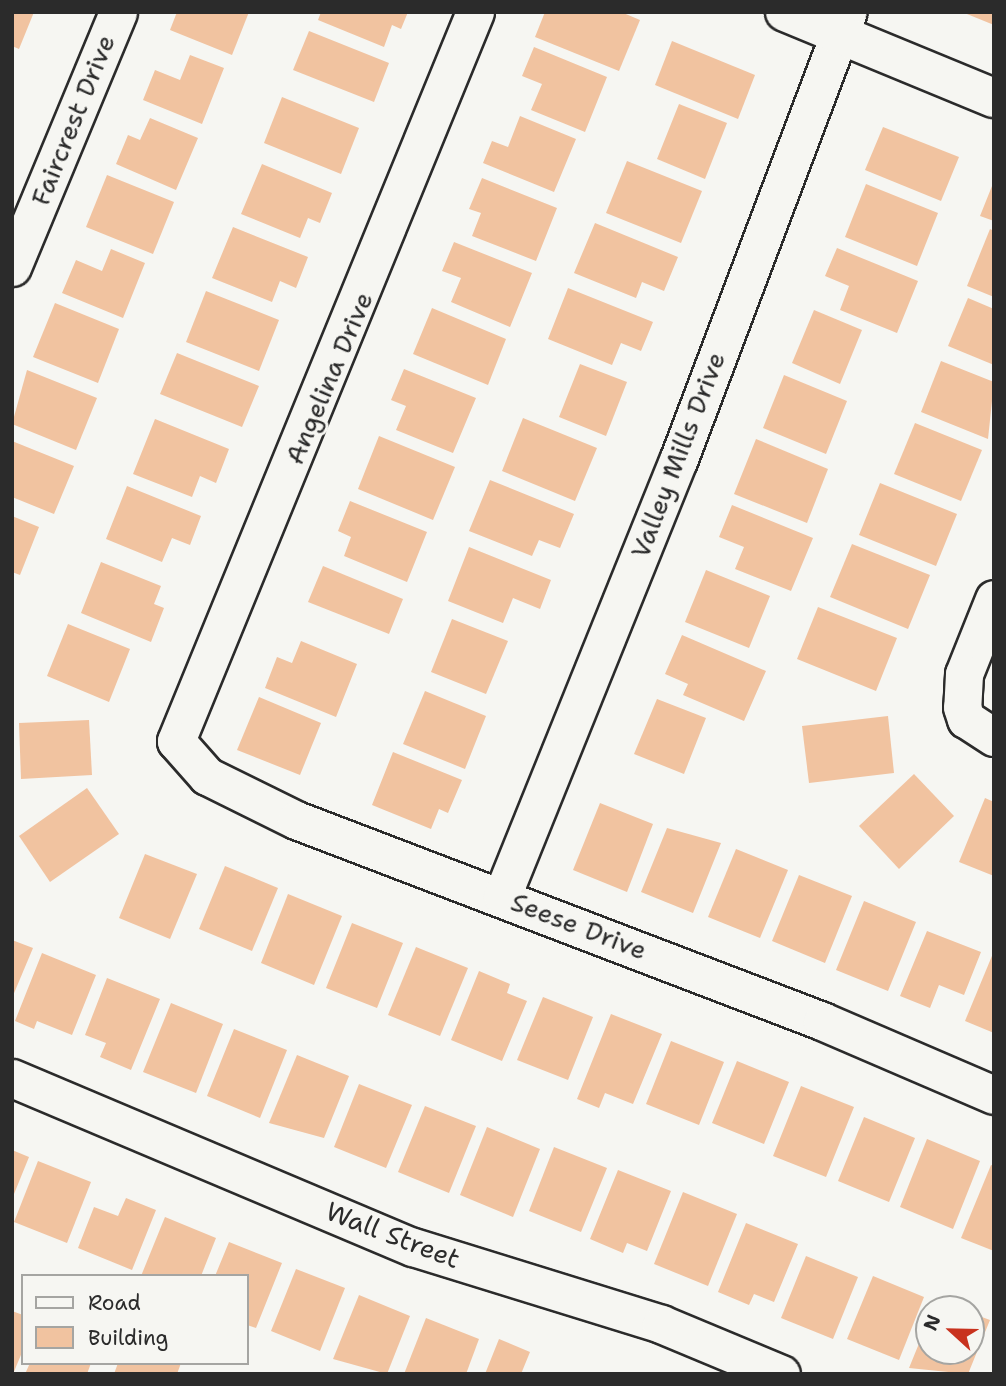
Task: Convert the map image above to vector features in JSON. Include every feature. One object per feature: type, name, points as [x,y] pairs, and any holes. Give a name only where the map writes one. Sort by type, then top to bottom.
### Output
[{"type":"street","name":"Faircrest Drive","points":[[12,267],[118,12]]},
{"type":"street","name":"Angelina Drive","points":[[176,741],[475,12]]},
{"type":"street","points":[[786,12],[844,23],[994,98]]},
{"type":"street","name":"Valley Mills Drive","points":[[502,896],[678,461],[844,23]]},
{"type":"street","points":[[994,599],[964,674],[962,706],[965,719],[994,737]]},
{"type":"street","name":"Seese Drive","points":[[176,741],[207,776],[296,820],[502,896],[994,1095]]},
{"type":"street","name":"Wall Street","points":[[12,1078],[413,1247],[661,1324],[781,1374]]},
{"type":"building","points":[[12,12],[34,12],[19,49],[12,46]]},
{"type":"building","points":[[177,12],[249,12],[232,55],[170,30]]},
{"type":"building","points":[[321,12],[408,12],[401,29],[392,25],[384,47],[318,20]]},
{"type":"building","points":[[545,12],[621,12],[640,20],[619,71],[535,37]]},
{"type":"building","points":[[962,12],[994,12],[994,25]]},
{"type":"building","points":[[309,31],[389,63],[374,102],[293,70]]},
{"type":"building","points":[[672,41],[755,75],[738,119],[655,85]]},
{"type":"building","points":[[534,47],[607,77],[585,132],[531,110],[542,84],[522,76]]},
{"type":"building","points":[[190,55],[224,68],[202,124],[143,100],[155,70],[180,80]]},
{"type":"building","points":[[282,97],[359,128],[341,174],[264,143]]},
{"type":"building","points":[[679,104],[727,123],[705,179],[657,159]]},
{"type":"building","points":[[520,116],[576,139],[554,192],[483,163],[492,141],[508,147]]},
{"type":"building","points":[[150,118],[198,138],[176,190],[116,164],[128,135],[140,140]]},
{"type":"building","points":[[883,127],[959,157],[941,201],[865,170]]},
{"type":"building","points":[[627,161],[702,191],[681,243],[606,213]]},
{"type":"building","points":[[262,164],[332,193],[320,223],[308,218],[300,238],[241,214]]},
{"type":"building","points":[[107,175],[174,202],[153,254],[86,227]]},
{"type":"building","points":[[482,178],[557,208],[536,261],[472,236],[481,213],[469,209]]},
{"type":"building","points":[[994,181],[994,221],[980,216]]},
{"type":"building","points":[[866,184],[938,213],[917,266],[845,237]]},
{"type":"building","points":[[595,223],[678,257],[664,291],[642,282],[636,298],[574,273]]},
{"type":"building","points":[[233,227],[308,257],[296,288],[280,281],[272,302],[212,278]]},
{"type":"building","points":[[990,229],[994,231],[994,297],[967,286]]},
{"type":"building","points":[[454,242],[532,273],[510,327],[451,302],[461,278],[442,271]]},
{"type":"building","points":[[837,248],[918,281],[897,333],[840,310],[849,286],[825,276]]},
{"type":"building","points":[[111,249],[145,263],[123,318],[62,293],[76,260],[102,271]]},
{"type":"building","points":[[568,288],[653,322],[641,351],[621,343],[612,365],[548,339]]},
{"type":"building","points":[[206,291],[279,320],[259,371],[186,342]]},
{"type":"building","points":[[968,298],[994,309],[994,365],[948,346]]},
{"type":"building","points":[[55,303],[119,329],[98,383],[33,357]]},
{"type":"building","points":[[432,308],[506,339],[488,385],[413,354]]},
{"type":"building","points":[[814,310],[862,330],[840,384],[792,363]]},
{"type":"building","points":[[177,353],[259,386],[242,427],[160,394]]},
{"type":"building","points":[[941,361],[994,382],[988,439],[921,412]]},
{"type":"building","points":[[580,364],[627,382],[606,436],[559,417]]},
{"type":"building","points":[[404,369],[476,398],[453,453],[396,430],[406,406],[391,400]]},
{"type":"building","points":[[27,370],[97,398],[76,450],[12,424]]},
{"type":"building","points":[[784,375],[847,401],[826,454],[763,428]]},
{"type":"building","points":[[523,418],[597,448],[575,501],[502,471]]},
{"type":"building","points":[[155,419],[229,449],[216,483],[200,476],[192,497],[133,474]]},
{"type":"building","points":[[915,423],[982,450],[961,501],[894,474]]},
{"type":"building","points":[[379,436],[455,467],[433,520],[358,489]]},
{"type":"building","points":[[756,439],[828,469],[807,523],[734,494]]},
{"type":"building","points":[[12,441],[74,466],[54,514],[12,497]]},
{"type":"building","points":[[490,480],[574,514],[560,548],[539,540],[532,556],[469,531]]},
{"type":"building","points":[[880,483],[957,514],[936,566],[859,535]]},
{"type":"building","points":[[127,486],[201,516],[190,545],[172,538],[162,562],[106,539]]},
{"type":"building","points":[[350,501],[427,532],[407,582],[344,556],[351,537],[338,531]]},
{"type":"building","points":[[732,505],[813,538],[791,591],[735,569],[744,547],[719,537]]},
{"type":"building","points":[[12,516],[39,527],[20,575],[12,572]]},
{"type":"building","points":[[852,544],[930,575],[908,629],[830,597]]},
{"type":"building","points":[[469,547],[551,580],[540,609],[513,598],[503,623],[448,601]]},
{"type":"building","points":[[101,562],[161,586],[154,604],[164,608],[151,642],[81,613]]},
{"type":"building","points":[[323,566],[403,599],[389,634],[308,602]]},
{"type":"building","points":[[706,570],[770,596],[749,648],[685,622]]},
{"type":"building","points":[[818,607],[897,638],[876,691],[797,659]]},
{"type":"building","points":[[452,619],[508,641],[486,694],[431,672]]},
{"type":"building","points":[[68,624],[130,649],[109,702],[47,676]]},
{"type":"building","points":[[682,635],[766,671],[744,721],[683,695],[688,684],[665,674]]},
{"type":"building","points":[[301,641],[357,664],[336,717],[265,688],[277,657],[292,663]]},
{"type":"building","points":[[425,691],[486,716],[465,769],[403,744]]},
{"type":"building","points":[[259,697],[321,723],[300,775],[237,750]]},
{"type":"building","points":[[657,699],[706,718],[684,774],[634,754]]},
{"type":"building","points":[[888,716],[894,773],[809,783],[802,726]]},
{"type":"building","points":[[89,720],[92,775],[21,779],[19,723]]},
{"type":"building","points":[[393,752],[462,780],[448,813],[439,809],[431,829],[372,805]]},
{"type":"building","points":[[914,774],[954,816],[899,869],[859,826]]},
{"type":"building","points":[[87,788],[119,834],[50,882],[19,836]]},
{"type":"building","points":[[985,798],[994,802],[994,876],[959,862]]},
{"type":"building","points":[[600,803],[653,824],[627,892],[573,870]]},
{"type":"building","points":[[667,828],[721,843],[693,913],[641,892]]},
{"type":"building","points":[[736,849],[788,870],[760,938],[708,917]]},
{"type":"building","points":[[145,854],[197,874],[170,939],[119,918]]},
{"type":"building","points":[[225,866],[278,888],[252,951],[199,929]]},
{"type":"building","points":[[799,875],[852,896],[825,963],[772,941]]},
{"type":"building","points":[[288,894],[342,916],[314,985],[261,963]]},
{"type":"building","points":[[864,901],[916,922],[888,991],[836,970]]},
{"type":"building","points":[[352,923],[403,943],[377,1008],[326,988]]},
{"type":"building","points":[[927,931],[981,952],[964,995],[939,985],[930,1008],[900,996]]},
{"type":"building","points":[[12,940],[33,948],[12,998]]},
{"type":"building","points":[[416,947],[468,968],[440,1036],[388,1015]]},
{"type":"building","points":[[994,951],[994,1033],[965,1021]]},
{"type":"building","points":[[42,953],[96,975],[72,1035],[37,1021],[34,1029],[15,1021]]},
{"type":"building","points":[[479,971],[510,984],[507,993],[527,1001],[502,1061],[451,1040]]},
{"type":"building","points":[[107,978],[160,999],[131,1070],[100,1057],[106,1043],[85,1035]]},
{"type":"building","points":[[543,997],[593,1017],[568,1080],[517,1060]]},
{"type":"building","points":[[171,1003],[223,1024],[196,1093],[143,1072]]},
{"type":"building","points":[[611,1014],[662,1034],[633,1104],[605,1093],[599,1108],[577,1099]]},
{"type":"building","points":[[234,1029],[287,1050],[260,1118],[207,1096]]},
{"type":"building","points":[[671,1041],[724,1062],[699,1125],[646,1104]]},
{"type":"building","points":[[297,1055],[349,1076],[324,1138],[269,1123]]},
{"type":"building","points":[[737,1061],[789,1082],[764,1144],[712,1123]]},
{"type":"building","points":[[359,1084],[412,1105],[386,1168],[334,1147]]},
{"type":"building","points":[[801,1086],[854,1107],[826,1177],[773,1156]]},
{"type":"building","points":[[425,1106],[476,1126],[449,1193],[398,1172]]},
{"type":"building","points":[[864,1117],[915,1138],[889,1202],[838,1181]]},
{"type":"building","points":[[487,1127],[540,1149],[513,1217],[460,1195]]},
{"type":"building","points":[[927,1139],[980,1161],[953,1229],[900,1207]]},
{"type":"building","points":[[554,1147],[607,1168],[581,1232],[529,1211]]},
{"type":"building","points":[[12,1150],[29,1157],[12,1199]]},
{"type":"building","points":[[38,1161],[91,1182],[67,1243],[14,1222]]},
{"type":"building","points":[[991,1165],[994,1166],[994,1251],[961,1238]]},
{"type":"building","points":[[618,1170],[671,1191],[647,1251],[627,1243],[623,1253],[590,1239]]},
{"type":"building","points":[[683,1192],[737,1214],[708,1286],[654,1264]]},
{"type":"building","points":[[126,1198],[156,1210],[132,1270],[78,1248],[94,1207],[118,1216]]},
{"type":"building","points":[[165,1217],[216,1238],[202,1274],[142,1274]]},
{"type":"building","points":[[746,1223],[798,1244],[774,1302],[754,1294],[749,1305],[718,1292]]},
{"type":"building","points":[[229,1242],[282,1263],[256,1328],[248,1325],[248,1274],[216,1274]]},
{"type":"building","points":[[806,1256],[858,1277],[833,1339],[781,1318]]},
{"type":"building","points":[[296,1269],[345,1288],[320,1351],[271,1331]]},
{"type":"building","points":[[873,1276],[919,1295],[915,1295],[915,1320],[899,1360],[847,1339]]},
{"type":"building","points":[[359,1295],[410,1316],[387,1374],[333,1359]]},
{"type":"building","points":[[12,1311],[21,1314],[21,1355],[13,1374]]},
{"type":"building","points":[[426,1318],[479,1339],[466,1374],[404,1374]]},
{"type":"building","points":[[985,1318],[990,1320],[985,1332]]},
{"type":"building","points":[[499,1339],[530,1352],[521,1374],[485,1374]]},
{"type":"building","points":[[915,1353],[915,1365],[972,1365],[968,1374],[909,1368]]},
{"type":"building","points":[[29,1365],[90,1365],[87,1374],[25,1374]]},
{"type":"building","points":[[117,1365],[180,1365],[177,1374],[114,1374]]}]
